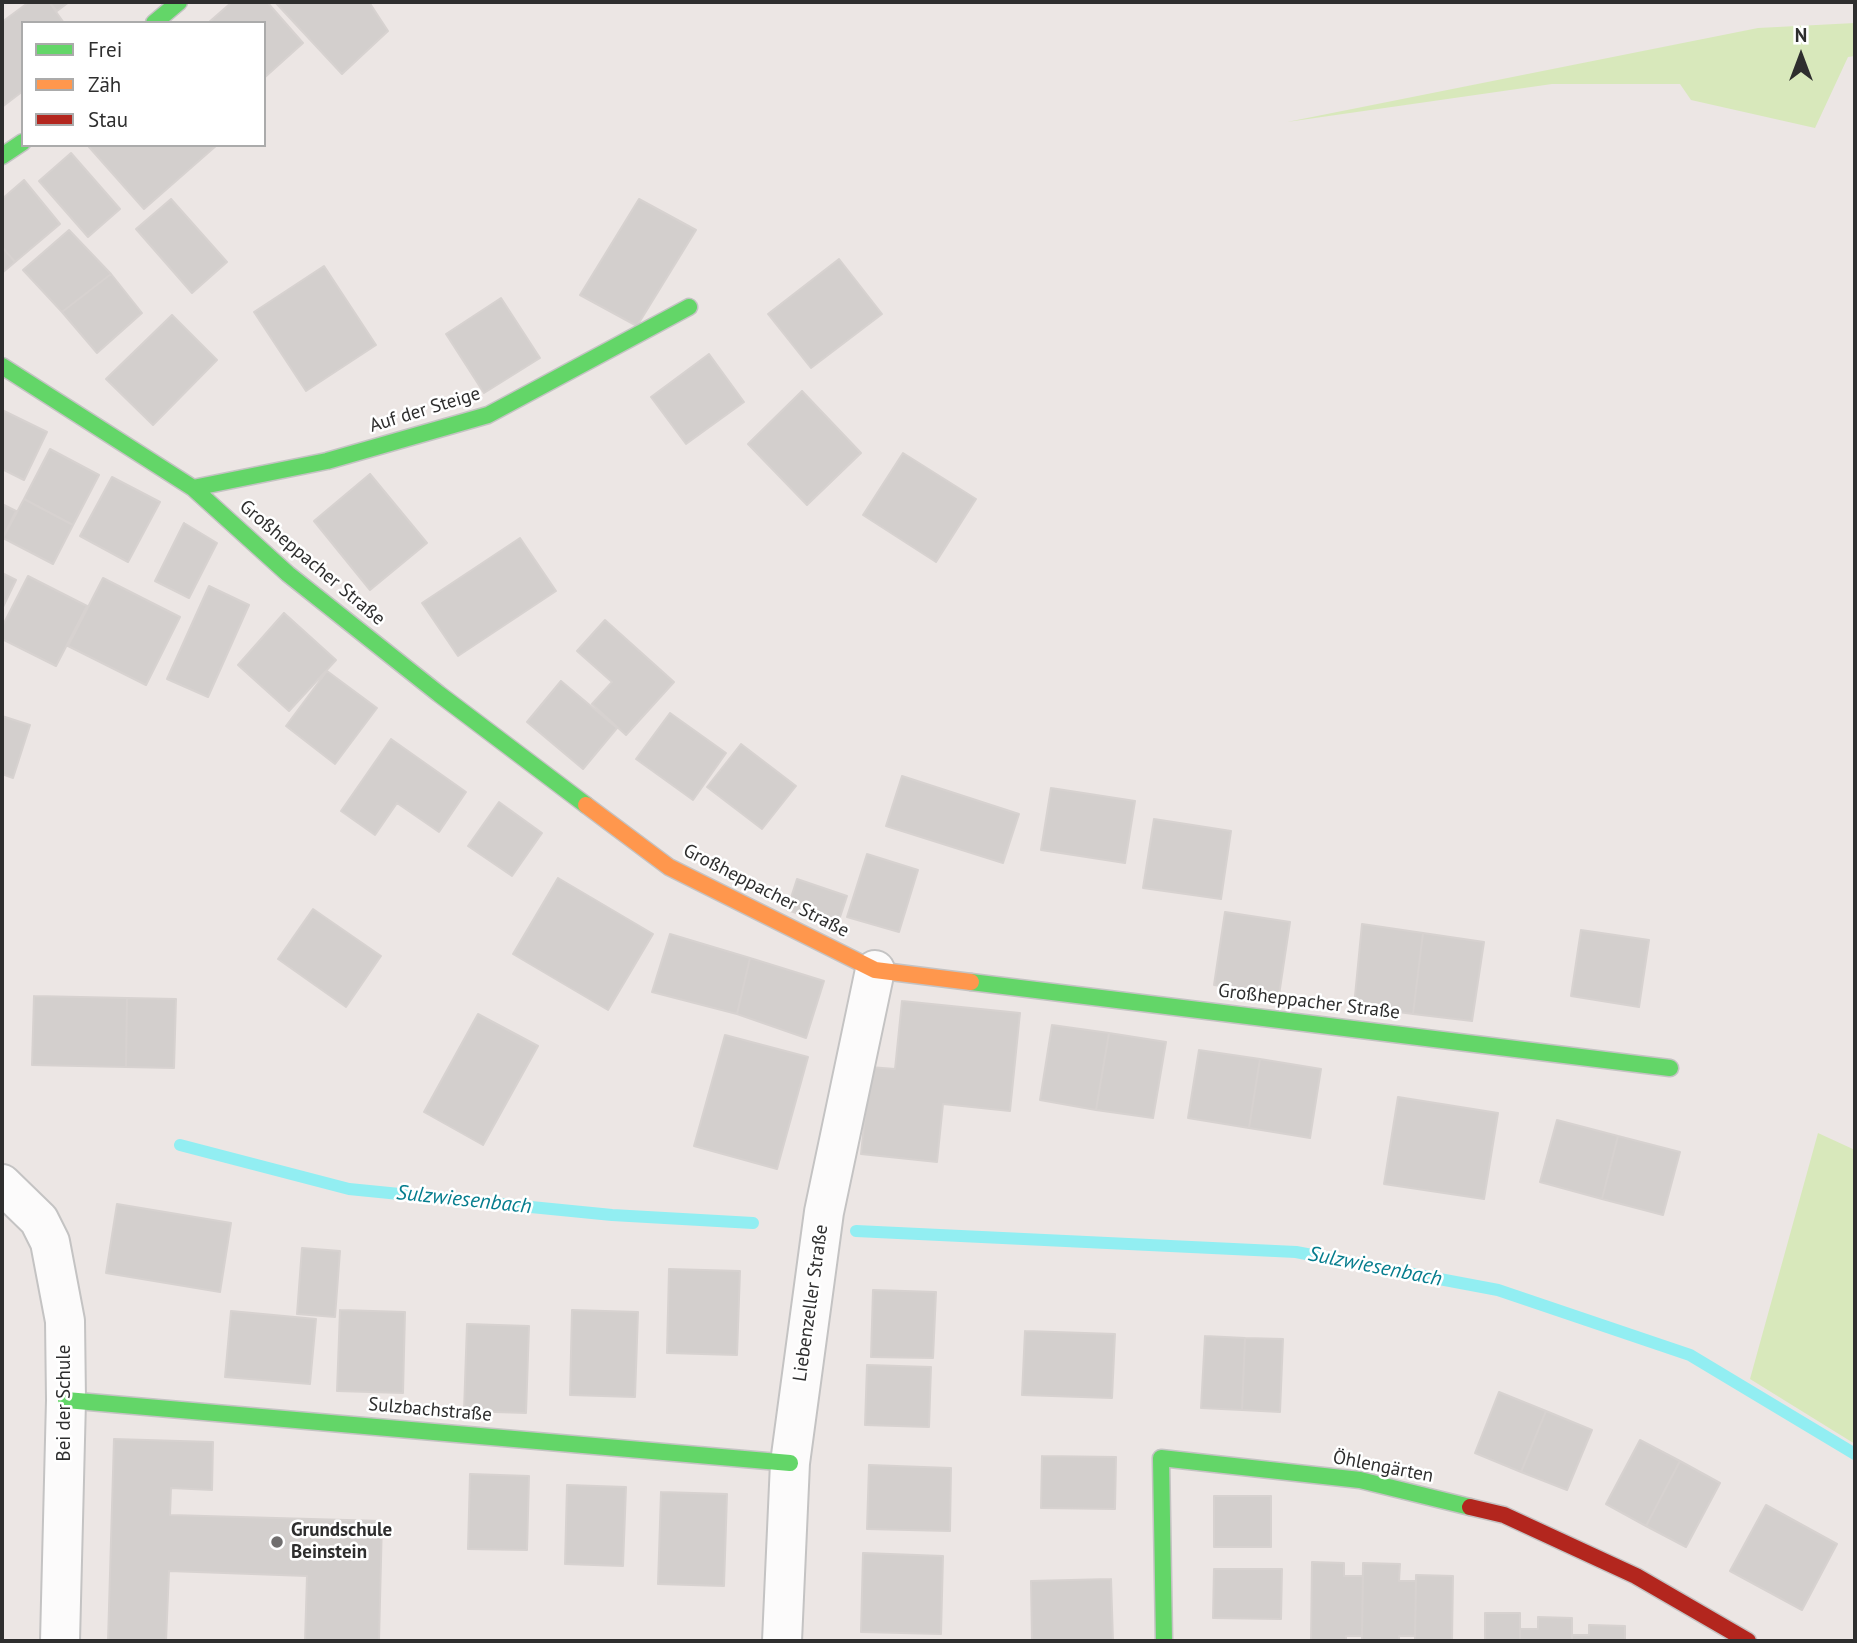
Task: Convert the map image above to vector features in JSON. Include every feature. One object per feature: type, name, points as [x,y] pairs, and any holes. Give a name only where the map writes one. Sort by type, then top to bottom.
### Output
[{"type":"street","points":[[156,21],[179,2]]},
{"type":"street","points":[[2,156],[21,143]]},
{"type":"street","name":"Auf der Steige","points":[[193,488],[327,461],[488,415],[689,307]]},
{"type":"street","name":"Großheppacher Straße","points":[[2,366],[193,488],[288,574],[439,694],[669,867],[875,970],[1670,1068]]},
{"type":"street","name":"Liebenzeller Straße","points":[[782,1641],[790,1463],[824,1212],[875,970]]},
{"type":"street","name":"Bei der Schule","points":[[2,1184],[39,1220],[50,1242],[65,1321],[66,1400],[60,1641]]},
{"type":"street","name":"Sulzbachstraße","points":[[66,1400],[790,1463]]},
{"type":"street","name":"Öhlengärten","points":[[1164,1641],[1161,1458],[1360,1480],[1504,1515],[1636,1576],[1748,1641]]},
{"type":"green space","points":[[1855,23],[1855,56],[1848,57],[1815,128],[1691,100],[1680,84],[1552,84],[1287,122],[1758,28]]},
{"type":"green space","points":[[1818,1133],[1855,1150],[1855,1444],[1750,1379]]},
{"type":"building","points":[[29,2],[49,2],[63,21],[21,21],[21,93],[2,107],[2,22]]},
{"type":"building","points":[[49,2],[69,2],[57,11]]},
{"type":"building","points":[[232,2],[267,2],[303,43],[266,76],[266,21],[210,21]]},
{"type":"building","points":[[275,2],[369,2],[388,31],[342,74]]},
{"type":"building","points":[[89,147],[215,147],[144,209]]},
{"type":"building","points":[[71,153],[120,209],[88,237],[39,181]]},
{"type":"building","points":[[24,180],[60,224],[15,262],[2,247],[2,199]]},
{"type":"building","points":[[171,199],[227,262],[192,293],[136,229]]},
{"type":"building","points":[[639,199],[696,230],[637,326],[580,295]]},
{"type":"building","points":[[69,230],[111,274],[62,312],[23,270]]},
{"type":"building","points":[[2,247],[15,262],[2,273]]},
{"type":"building","points":[[839,259],[882,314],[811,368],[768,314]]},
{"type":"building","points":[[324,266],[376,345],[306,391],[254,312]]},
{"type":"building","points":[[111,274],[142,313],[97,353],[62,312]]},
{"type":"building","points":[[501,298],[540,358],[484,393],[446,334]]},
{"type":"building","points":[[172,315],[217,360],[153,425],[106,379]]},
{"type":"building","points":[[709,354],[744,402],[686,444],[651,397]]},
{"type":"building","points":[[802,391],[861,453],[807,505],[748,444]]},
{"type":"building","points":[[2,410],[47,432],[24,480],[2,469]]},
{"type":"building","points":[[50,449],[99,475],[73,525],[24,499]]},
{"type":"building","points":[[903,453],[976,499],[936,562],[863,515]]},
{"type":"building","points":[[370,474],[427,543],[370,590],[314,521]]},
{"type":"building","points":[[112,477],[160,502],[128,562],[80,536]]},
{"type":"building","points":[[24,499],[73,525],[53,564],[3,538]]},
{"type":"building","points":[[2,504],[16,511],[2,539]]},
{"type":"building","points":[[184,523],[217,543],[189,598],[155,581]]},
{"type":"building","points":[[520,538],[556,591],[458,656],[422,603]]},
{"type":"building","points":[[2,573],[16,580],[2,609]]},
{"type":"building","points":[[28,576],[87,606],[56,666],[2,639],[2,627]]},
{"type":"building","points":[[103,578],[180,617],[146,685],[68,646]]},
{"type":"building","points":[[209,586],[249,605],[208,697],[167,679]]},
{"type":"building","points":[[284,613],[336,660],[289,711],[238,665]]},
{"type":"building","points":[[605,620],[674,682],[626,735],[592,704],[612,682],[577,651]]},
{"type":"building","points":[[327,671],[377,708],[335,764],[286,726]]},
{"type":"building","points":[[561,681],[617,728],[583,769],[527,722]]},
{"type":"building","points":[[670,713],[726,753],[693,800],[636,759]]},
{"type":"building","points":[[2,716],[30,725],[13,778],[2,774]]},
{"type":"building","points":[[391,739],[466,792],[439,832],[397,803],[375,835],[341,811]]},
{"type":"building","points":[[741,744],[796,786],[762,829],[707,787]]},
{"type":"building","points":[[902,776],[1019,814],[1003,863],[886,826]]},
{"type":"building","points":[[1051,788],[1135,801],[1125,863],[1041,850]]},
{"type":"building","points":[[499,802],[542,833],[512,876],[468,846]]},
{"type":"building","points":[[1154,819],[1231,831],[1221,899],[1143,888]]},
{"type":"building","points":[[867,854],[918,870],[899,932],[847,917]]},
{"type":"building","points":[[558,878],[653,934],[608,1010],[513,954]]},
{"type":"building","points":[[797,879],[847,896],[837,926],[787,910]]},
{"type":"building","points":[[313,909],[381,956],[346,1007],[278,959]]},
{"type":"building","points":[[1225,912],[1290,922],[1279,995],[1214,985]]},
{"type":"building","points":[[1362,924],[1423,933],[1413,1014],[1354,1006]]},
{"type":"building","points":[[1581,930],[1649,940],[1639,1007],[1571,996]]},
{"type":"building","points":[[1423,933],[1484,942],[1472,1021],[1413,1014]]},
{"type":"building","points":[[670,934],[750,958],[737,1014],[652,992]]},
{"type":"building","points":[[750,958],[824,981],[806,1038],[737,1014]]},
{"type":"building","points":[[34,996],[127,998],[126,1067],[32,1065]]},
{"type":"building","points":[[127,998],[176,999],[174,1068],[126,1067]]},
{"type":"building","points":[[902,1001],[1020,1013],[1010,1111],[943,1104],[937,1162],[861,1154],[870,1067],[895,1069]]},
{"type":"building","points":[[478,1014],[538,1046],[483,1145],[424,1112]]},
{"type":"building","points":[[1052,1025],[1109,1033],[1096,1110],[1040,1100]]},
{"type":"building","points":[[1109,1033],[1166,1042],[1153,1118],[1096,1110]]},
{"type":"building","points":[[725,1035],[808,1057],[777,1169],[694,1146]]},
{"type":"building","points":[[1199,1050],[1260,1059],[1249,1128],[1188,1118]]},
{"type":"building","points":[[1260,1059],[1321,1069],[1310,1138],[1249,1128]]},
{"type":"building","points":[[1398,1097],[1498,1113],[1484,1199],[1384,1184]]},
{"type":"building","points":[[1557,1120],[1618,1136],[1602,1199],[1540,1182]]},
{"type":"building","points":[[1618,1136],[1680,1152],[1663,1215],[1602,1199]]},
{"type":"building","points":[[117,1204],[231,1223],[220,1292],[106,1273]]},
{"type":"building","points":[[302,1248],[340,1251],[335,1317],[297,1314]]},
{"type":"building","points":[[669,1269],[740,1271],[737,1355],[667,1353]]},
{"type":"building","points":[[873,1290],[936,1292],[933,1358],[871,1357]]},
{"type":"building","points":[[340,1310],[405,1312],[403,1393],[337,1391]]},
{"type":"building","points":[[572,1310],[638,1312],[635,1397],[570,1395]]},
{"type":"building","points":[[231,1311],[316,1319],[310,1384],[225,1377]]},
{"type":"building","points":[[467,1324],[529,1326],[526,1413],[464,1411]]},
{"type":"building","points":[[1025,1331],[1115,1334],[1112,1398],[1022,1395]]},
{"type":"building","points":[[1205,1336],[1245,1338],[1242,1410],[1201,1408]]},
{"type":"building","points":[[1245,1338],[1283,1339],[1280,1412],[1242,1410]]},
{"type":"building","points":[[867,1365],[931,1367],[929,1427],[865,1425]]},
{"type":"building","points":[[1499,1392],[1546,1411],[1521,1472],[1475,1453]]},
{"type":"building","points":[[1546,1411],[1592,1430],[1567,1490],[1521,1472]]},
{"type":"building","name":"Grundschule Beinstein","points":[[114,1439],[213,1442],[212,1490],[171,1488],[170,1515],[382,1521],[379,1641],[305,1641],[307,1576],[169,1571],[166,1641],[108,1641]]},
{"type":"building","points":[[1640,1440],[1680,1461],[1646,1526],[1606,1504]]},
{"type":"building","points":[[1042,1456],[1116,1457],[1115,1509],[1041,1508]]},
{"type":"building","points":[[1680,1461],[1720,1483],[1686,1547],[1646,1526]]},
{"type":"building","points":[[869,1465],[951,1468],[950,1531],[867,1529]]},
{"type":"building","points":[[470,1474],[529,1476],[527,1550],[468,1549]]},
{"type":"building","points":[[567,1485],[626,1487],[623,1566],[565,1564]]},
{"type":"building","points":[[661,1492],[727,1494],[724,1586],[658,1584]]},
{"type":"building","points":[[1214,1496],[1271,1496],[1271,1547],[1214,1547]]},
{"type":"building","points":[[1766,1505],[1837,1544],[1802,1610],[1730,1571]]},
{"type":"building","points":[[863,1553],[943,1556],[941,1634],[861,1632]]},
{"type":"building","points":[[1312,1562],[1344,1563],[1344,1576],[1363,1576],[1362,1636],[1346,1636],[1346,1641],[1311,1641]]},
{"type":"building","points":[[1363,1563],[1400,1564],[1399,1581],[1416,1581],[1415,1636],[1399,1636],[1399,1641],[1362,1641]]},
{"type":"building","points":[[1214,1569],[1282,1569],[1281,1619],[1213,1618]]},
{"type":"building","points":[[1416,1575],[1453,1576],[1452,1641],[1415,1641]]},
{"type":"building","points":[[1111,1579],[1113,1641],[1032,1641],[1031,1581]]},
{"type":"building","points":[[1485,1613],[1520,1613],[1520,1641],[1485,1641]]},
{"type":"building","points":[[1538,1617],[1572,1618],[1572,1641],[1520,1641],[1520,1629],[1538,1629]]},
{"type":"building","points":[[1589,1625],[1625,1626],[1625,1641],[1572,1641],[1572,1635],[1589,1635]]},
{"type":"waterway","name":"Sulzwiesenbach","points":[[180,1145],[349,1189],[612,1215],[753,1223]]},
{"type":"waterway","name":"Sulzwiesenbach","points":[[856,1231],[1296,1252],[1498,1290],[1690,1355],[1855,1454]]},
{"type":"traffic: fast","points":[[156,21],[179,2]]},
{"type":"traffic: fast","points":[[2,156],[21,143]]},
{"type":"traffic: fast","points":[[193,488],[327,461],[488,415],[689,307]]},
{"type":"traffic: fast","points":[[2,366],[193,488],[288,574],[439,694],[586,805]]},
{"type":"traffic: fast","points":[[971,982],[1670,1068]]},
{"type":"traffic: fast","points":[[66,1400],[790,1463]]},
{"type":"traffic: fast","points":[[1164,1641],[1161,1458],[1360,1480],[1470,1507]]},
{"type":"traffic: slow","points":[[586,805],[669,867],[875,970],[971,982]]},
{"type":"traffic: jam","points":[[1470,1507],[1504,1515],[1636,1576],[1748,1641]]},
{"type":"place","name":"Grundschule Beinstein","points":[[277,1542]]}]
